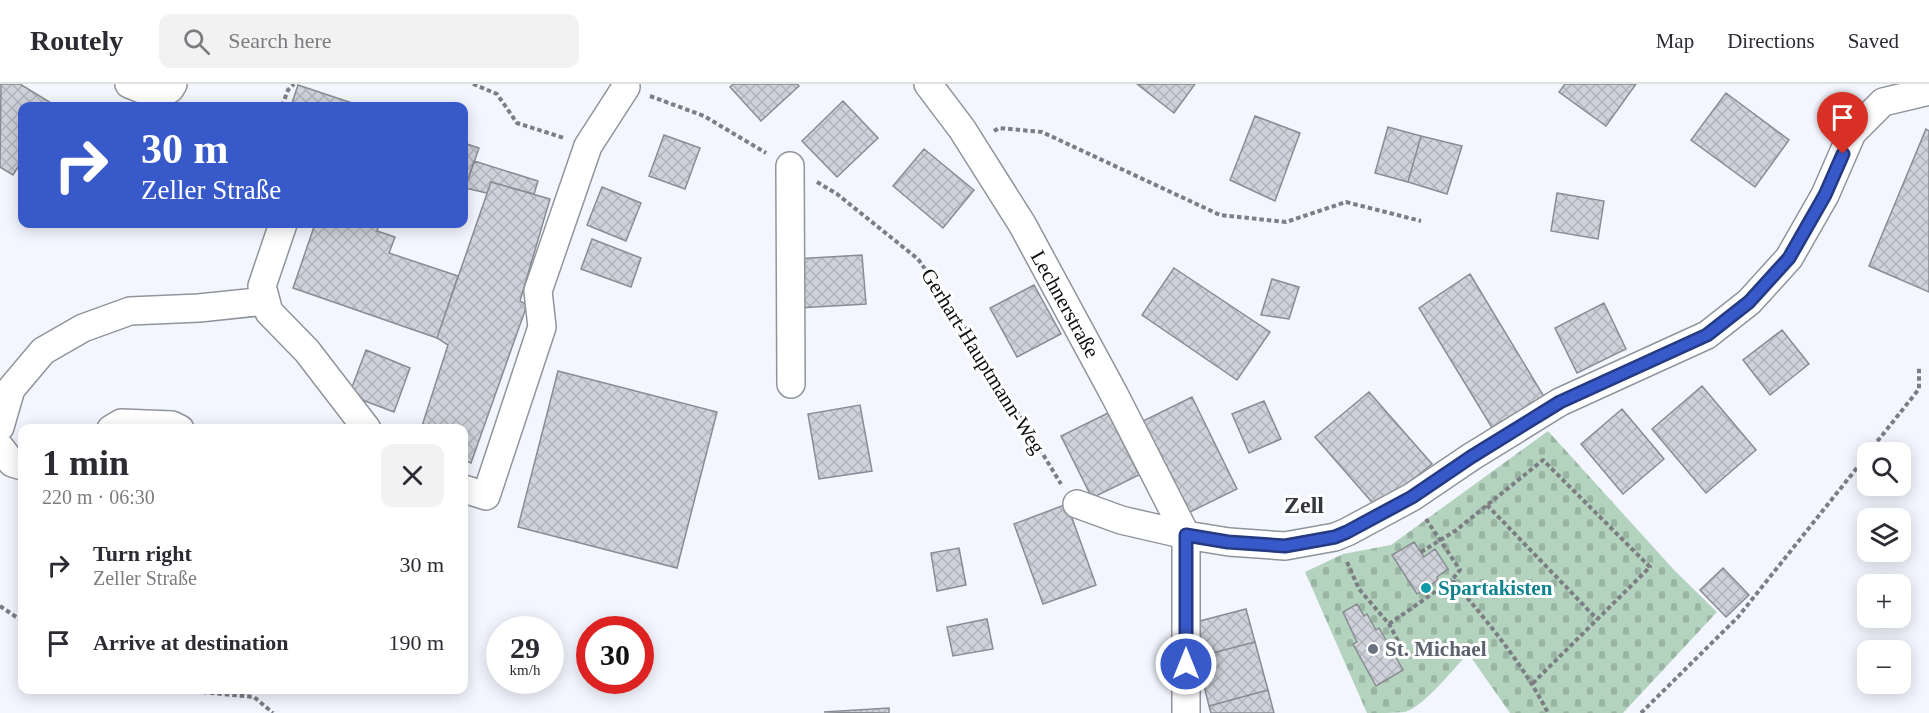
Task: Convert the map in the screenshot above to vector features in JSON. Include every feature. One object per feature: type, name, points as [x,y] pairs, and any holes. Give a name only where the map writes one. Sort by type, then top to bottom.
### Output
[{"type":"street","points":[[129,84],[169,95]]},
{"type":"street","name":"Lechnerstraße","points":[[928,84],[971,143],[1032,244],[1114,394],[1186,535]]},
{"type":"street","points":[[468,490],[486,496],[542,327],[538,291],[588,146],[626,87]]},
{"type":"street","points":[[1077,504],[1120,520],[1228,542],[1285,546],[1335,537],[1412,497],[1560,402],[1707,335],[1749,302],[1789,258],[1825,195],[1852,133],[1883,102],[1929,91]]},
{"type":"street","points":[[790,166],[791,384]]},
{"type":"street","points":[[282,228],[262,286],[269,312],[307,351],[363,424]]},
{"type":"street","points":[[0,427],[11,389],[42,351],[83,328],[130,311],[199,309],[266,301]]},
{"type":"street","points":[[119,424],[146,424]]},
{"type":"street","points":[[0,447],[12,463],[18,465]]},
{"type":"street","points":[[1186,535],[1186,713]]},
{"type":"path","points":[[284,102],[288,90],[294,84]]},
{"type":"path","points":[[473,84],[497,94],[517,123],[588,146]]},
{"type":"path","name":"Gerhart-Hauptmann-Weg","points":[[626,87],[704,116],[790,166],[837,194],[918,259],[967,329],[1057,478],[1077,504]]},
{"type":"path","points":[[971,143],[999,128],[1042,132],[1220,215],[1286,222],[1346,202],[1422,221]]},
{"type":"path","points":[[1877,442],[1919,388],[1919,368]]},
{"type":"path","points":[[1421,552],[1455,531],[1543,460],[1650,567],[1533,683]]},
{"type":"path","points":[[1641,713],[1738,617],[1857,467]]},
{"type":"path","points":[[1389,624],[1452,580],[1460,570],[1412,497]]},
{"type":"path","points":[[1487,505],[1597,619]]},
{"type":"path","points":[[1335,537],[1359,590],[1389,624],[1403,650],[1394,654]]},
{"type":"path","points":[[1452,580],[1488,622],[1533,683],[1548,713]]},
{"type":"path","points":[[0,606],[18,618]]},
{"type":"path","points":[[222,694],[254,697],[273,713]]},
{"type":"green space","points":[[1548,431],[1675,571],[1717,612],[1623,713],[1510,713],[1468,653],[1438,686],[1413,708],[1405,712],[1367,713],[1305,572],[1343,554],[1391,545]]},
{"type":"building","points":[[1,84],[20,84],[49,102],[18,102],[18,167],[13,175],[0,167]]},
{"type":"building","points":[[733,84],[797,84],[799,86],[761,121],[730,87]]},
{"type":"building","points":[[1137,84],[1195,84],[1174,113]]},
{"type":"building","points":[[1565,84],[1636,84],[1606,126],[1559,92]]},
{"type":"building","points":[[298,85],[349,102],[292,102]]},
{"type":"building","points":[[1726,93],[1789,140],[1755,187],[1691,140]]},
{"type":"building","points":[[843,101],[878,138],[837,177],[802,141]]},
{"type":"building","points":[[1255,116],[1300,133],[1275,201],[1230,180]]},
{"type":"building","points":[[1388,127],[1421,136],[1408,182],[1375,173]]},
{"type":"building","points":[[1926,129],[1929,131],[1929,292],[1869,266]]},
{"type":"building","points":[[664,135],[700,148],[685,189],[649,176]]},
{"type":"building","points":[[1421,136],[1462,146],[1447,194],[1408,182]]},
{"type":"building","points":[[468,144],[479,148],[468,180]]},
{"type":"building","points":[[924,149],[974,190],[943,228],[893,186]]},
{"type":"building","points":[[474,161],[538,181],[534,194],[491,182],[487,193],[468,189],[468,179]]},
{"type":"building","points":[[491,182],[550,199],[520,301],[527,305],[471,463],[468,462],[468,424],[423,424],[448,345],[437,338]]},
{"type":"building","points":[[602,187],[641,203],[626,241],[587,225]]},
{"type":"building","points":[[1557,193],[1604,201],[1598,239],[1551,231]]},
{"type":"building","points":[[314,228],[378,228],[377,231],[395,237],[389,253],[458,276],[437,338],[293,288]]},
{"type":"building","points":[[592,239],[641,258],[631,287],[581,269]]},
{"type":"building","points":[[862,255],[866,304],[798,308],[795,259]]},
{"type":"building","points":[[1174,268],[1270,332],[1237,380],[1142,315]]},
{"type":"building","points":[[1470,274],[1546,400],[1494,431],[1419,308]]},
{"type":"building","points":[[1272,279],[1299,287],[1289,319],[1261,315]]},
{"type":"building","points":[[1034,285],[1061,334],[1017,357],[990,308]]},
{"type":"building","points":[[1604,303],[1626,349],[1577,373],[1555,328]]},
{"type":"building","points":[[1782,330],[1809,364],[1770,395],[1743,360]]},
{"type":"building","points":[[366,350],[410,368],[394,412],[349,395]]},
{"type":"building","points":[[558,371],[717,412],[677,568],[518,527]]},
{"type":"building","points":[[1702,386],[1756,450],[1706,493],[1652,429]]},
{"type":"building","points":[[1369,392],[1432,464],[1377,508],[1315,437]]},
{"type":"building","points":[[1192,397],[1237,489],[1188,513],[1143,421]]},
{"type":"building","points":[[1264,401],[1281,439],[1249,453],[1232,414]]},
{"type":"building","points":[[860,405],[872,471],[819,479],[808,414]]},
{"type":"building","points":[[1622,409],[1664,459],[1623,494],[1581,444]]},
{"type":"building","points":[[1108,413],[1139,475],[1092,498],[1061,436]]},
{"type":"building","points":[[1067,504],[1096,585],[1043,604],[1014,524]]},
{"type":"building","points":[[1414,542],[1424,557],[1435,549],[1448,569],[1437,577],[1438,580],[1417,594],[1392,555]]},
{"type":"building","points":[[959,548],[966,585],[937,591],[931,553]]},
{"type":"building","points":[[1723,568],[1749,595],[1726,617],[1700,590]]},
{"type":"building","name":"St. Michael","points":[[1357,604],[1364,616],[1367,614],[1376,630],[1379,628],[1403,670],[1376,686],[1353,644],[1357,642],[1343,612]]},
{"type":"building","points":[[1246,609],[1255,642],[1197,657],[1188,624]]},
{"type":"building","points":[[987,619],[993,649],[953,656],[947,627]]},
{"type":"building","points":[[1255,642],[1268,690],[1209,706],[1197,657]]},
{"type":"building","points":[[1268,690],[1274,713],[1211,713],[1209,706]]},
{"type":"building","points":[[889,708],[889,713],[824,712]]},
{"type":"place","name":"Spartakisten","points":[[1426,588]]},
{"type":"place","name":"St. Michael","points":[[1373,649]]},
{"type":"district","name":"Zell","points":[[1304,505]]},
{"type":"route","points":[[1186,664],[1186,535],[1228,542],[1285,546],[1335,537],[1412,497],[1560,402],[1707,335],[1749,302],[1789,258],[1825,195],[1843,154]]}]
